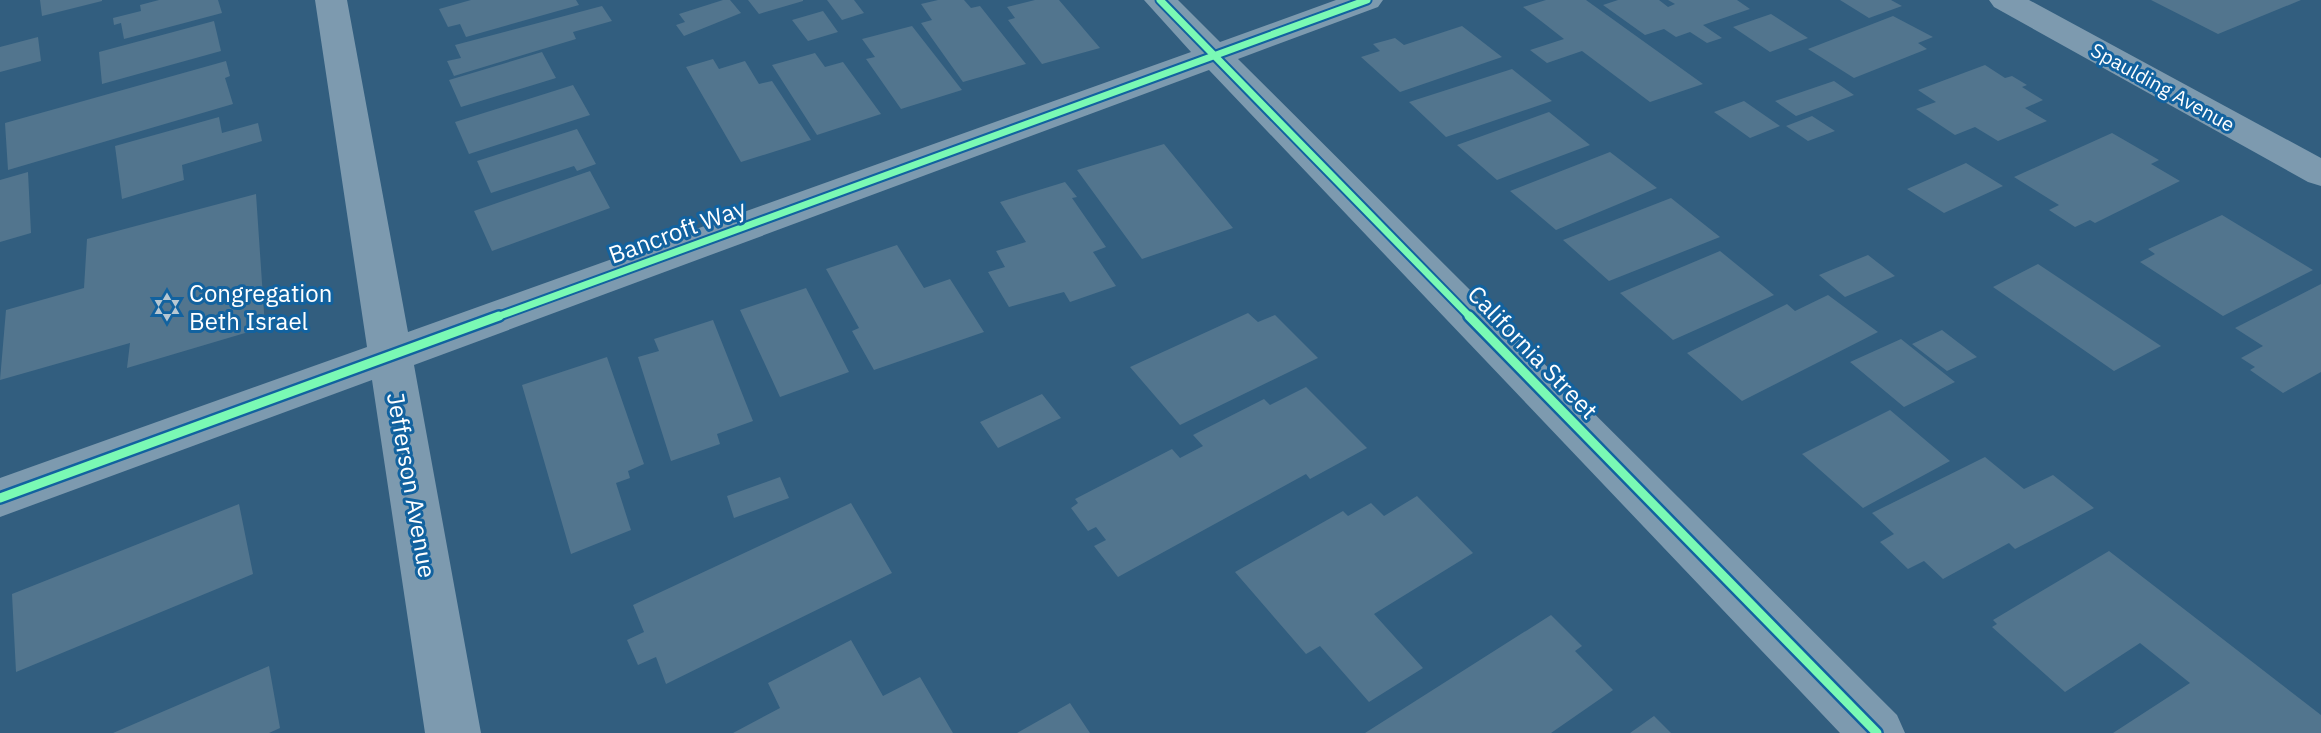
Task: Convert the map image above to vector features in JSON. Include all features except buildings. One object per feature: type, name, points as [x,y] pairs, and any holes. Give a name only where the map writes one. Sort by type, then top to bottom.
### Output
[{"type":"street","name":"Jefferson Avenue","points":[[331,0],[453,733]]},
{"type":"street","name":"California Street","points":[[1160,0],[1877,733]]},
{"type":"street","name":"Bancroft Way","points":[[0,498],[1367,0]]},
{"type":"street","name":"Spaulding Avenue","points":[[2005,0],[2321,174]]},
{"type":"cycle path","points":[[1160,0],[1877,733]]},
{"type":"cycle path","points":[[0,498],[1367,0]]},
{"type":"place","name":"Congregation Beth Israel","points":[[167,307]]}]
